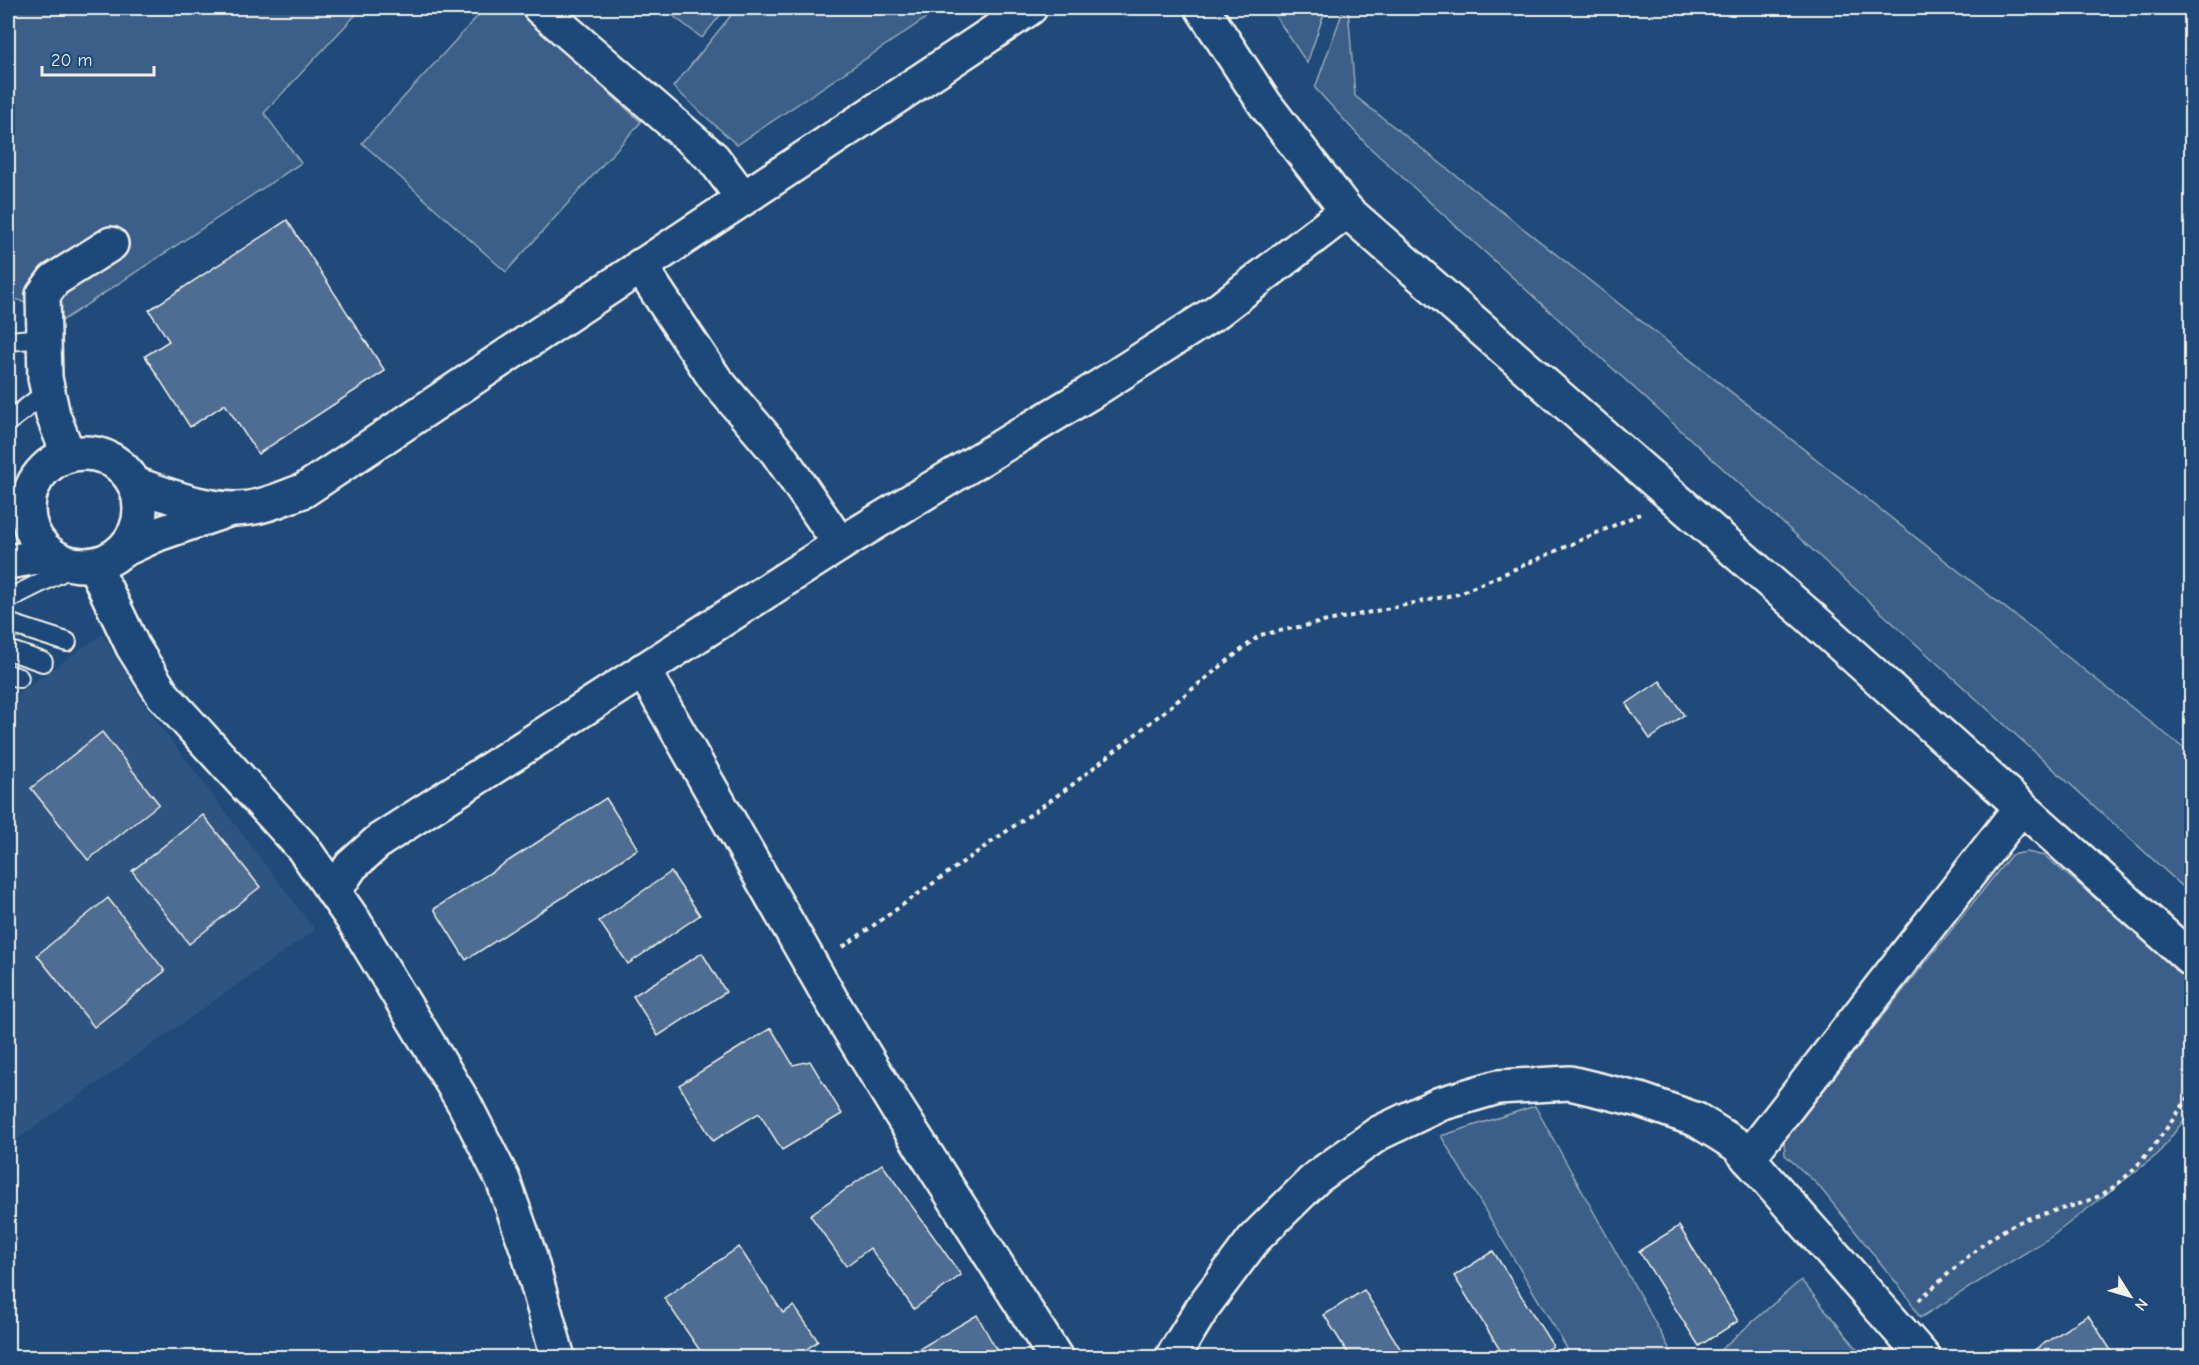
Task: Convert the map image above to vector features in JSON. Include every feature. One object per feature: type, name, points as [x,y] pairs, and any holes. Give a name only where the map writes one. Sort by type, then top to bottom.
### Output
[{"type":"street","points":[[540,8],[713,158],[743,198]]},
{"type":"street","points":[[135,484],[180,500],[236,508],[249,508],[303,491],[1030,8]]},
{"type":"street","points":[[1202,8],[1265,104],[1347,211],[2192,960]]},
{"type":"street","points":[[334,892],[351,866],[380,840],[840,543],[1088,394],[1215,312],[1347,211]]},
{"type":"street","points":[[68,454],[53,415],[48,391],[43,295],[54,280],[111,244]]},
{"type":"street","points":[[640,267],[715,379],[777,452],[840,543]]},
{"type":"street","points":[[8,503],[35,482],[51,463],[68,454],[88,452],[107,457],[123,468],[135,484],[140,502],[140,520],[134,536],[123,550]]},
{"type":"street","points":[[35,482],[27,504],[28,520],[33,535],[43,550],[73,562],[133,647],[163,695],[303,848],[334,892],[465,1103],[503,1180],[529,1254],[558,1358]]},
{"type":"street","points":[[8,562],[110,560],[123,550],[158,534],[236,508]]},
{"type":"street","points":[[643,670],[813,968],[898,1110],[1056,1358]]},
{"type":"street","points":[[1748,1158],[2021,807]]},
{"type":"street","points":[[1172,1358],[1205,1304],[1254,1239],[1317,1177],[1379,1133],[1440,1104],[1498,1087],[1570,1083],[1640,1100],[1698,1120],[1737,1145],[1923,1358]]},
{"type":"lane","points":[[8,341],[44,338]]},
{"type":"lane","points":[[8,422],[48,391]]},
{"type":"lane","points":[[8,599],[73,562]]},
{"type":"lane","points":[[8,623],[67,642]]},
{"type":"lane","points":[[8,650],[43,662]]},
{"type":"path","points":[[813,968],[1072,785],[1260,635],[1458,594],[1674,499]]},
{"type":"path","points":[[1893,1322],[1967,1259],[2012,1226],[2083,1202],[2112,1188],[2151,1149],[2192,1093]]},
{"type":"shaded area","points":[[8,8],[362,8],[264,113],[301,163],[62,321],[8,295]]},
{"type":"shaded area","points":[[485,8],[515,8],[641,122],[506,272],[362,143]]},
{"type":"shaded area","points":[[663,8],[726,8],[702,38]]},
{"type":"shaded area","points":[[737,8],[941,8],[737,145],[673,87]]},
{"type":"shaded area","points":[[1270,8],[1326,8],[1307,63]]},
{"type":"shaded area","points":[[1344,8],[1348,8],[1355,96],[2191,754],[2191,894],[1368,146],[1315,88]]},
{"type":"shaded area","points":[[102,634],[146,707],[315,930],[8,1146],[8,701]]},
{"type":"shaded area","points":[[2027,852],[2045,856],[2191,979],[2191,1111],[2158,1154],[2051,1237],[1920,1318],[1907,1296],[1818,1185],[1785,1155],[1784,1140],[2011,855]]},
{"type":"shaded area","points":[[1535,1106],[1674,1357],[1572,1357],[1441,1136]]},
{"type":"shaded area","points":[[1801,1280],[1864,1357],[1712,1357]]},
{"type":"building","points":[[287,220],[385,371],[258,454],[225,404],[190,427],[145,356],[169,341],[149,310]]},
{"type":"building","points":[[1660,681],[1684,715],[1650,739],[1626,704]]},
{"type":"building","points":[[102,732],[159,804],[88,860],[31,788]]},
{"type":"building","points":[[606,798],[638,849],[466,960],[434,909]]},
{"type":"building","points":[[203,815],[260,887],[189,944],[132,871]]},
{"type":"building","points":[[671,872],[700,915],[628,964],[599,921]]},
{"type":"building","points":[[108,898],[165,971],[94,1027],[37,955]]},
{"type":"building","points":[[702,953],[726,992],[658,1036],[633,996]]},
{"type":"building","points":[[771,1028],[793,1065],[810,1061],[842,1114],[782,1150],[759,1113],[713,1141],[679,1085]]},
{"type":"building","points":[[882,1164],[961,1275],[914,1309],[870,1248],[846,1266],[810,1215]]},
{"type":"building","points":[[1679,1226],[1738,1321],[1699,1346],[1639,1251]]},
{"type":"building","points":[[739,1247],[783,1313],[794,1306],[818,1341],[794,1358],[705,1358],[664,1298]]},
{"type":"building","points":[[1493,1251],[1553,1346],[1535,1358],[1505,1358],[1454,1276]]},
{"type":"building","points":[[1364,1290],[1406,1358],[1351,1358],[1324,1315]]},
{"type":"building","points":[[977,1315],[1001,1358],[908,1358],[907,1356]]},
{"type":"building","points":[[2088,1315],[2116,1358],[2034,1358],[2031,1352]]}]
